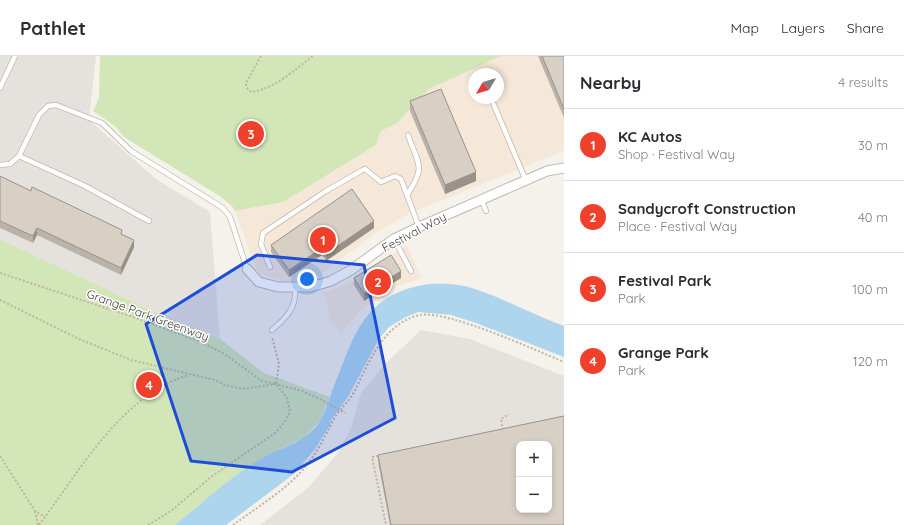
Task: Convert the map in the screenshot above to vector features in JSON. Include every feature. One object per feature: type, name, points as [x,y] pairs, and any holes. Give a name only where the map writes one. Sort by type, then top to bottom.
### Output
[{"type":"street","name":"Festival Way","points":[[246,268],[259,282],[278,287],[311,287],[331,281],[351,270],[394,239],[419,226],[547,171],[564,168]]},
{"type":"lane","points":[[0,88],[15,56]]},
{"type":"lane","points":[[494,104],[526,180]]},
{"type":"lane","points":[[0,165],[10,164],[19,156],[39,115],[48,106],[56,105],[102,123],[131,151],[223,208],[230,217],[246,268]]},
{"type":"lane","points":[[407,195],[420,173],[420,166],[408,135]]},
{"type":"lane","points":[[19,156],[85,186],[149,221]]},
{"type":"lane","points":[[270,267],[261,244],[263,233],[353,175],[365,170],[381,182],[395,176],[401,179],[419,226]]},
{"type":"lane","points":[[481,200],[486,211]]},
{"type":"lane","points":[[394,239],[411,271]]},
{"type":"lane","points":[[272,330],[288,316],[296,297],[295,288]]},
{"type":"path","points":[[261,56],[246,83],[246,87],[251,92],[259,91],[276,84],[313,56]]},
{"type":"path","name":"Grange Park Greenway","points":[[0,273],[136,318],[203,343],[223,353],[262,382],[302,391],[345,413]]},
{"type":"path","points":[[0,300],[79,339],[131,360],[215,380],[225,386],[242,389],[276,384]]},
{"type":"path","points":[[233,525],[298,475],[313,457],[332,426],[333,420],[353,394],[361,376],[382,339],[394,328],[410,319],[421,315],[430,315],[458,321],[564,362]]},
{"type":"path","points":[[148,525],[171,511],[211,477],[275,433],[290,412],[287,398],[276,384],[279,364],[272,330]]},
{"type":"path","points":[[38,525],[78,471],[116,424],[141,399],[163,384],[190,374]]},
{"type":"path","points":[[496,433],[504,431],[501,419],[509,414]]},
{"type":"path","points":[[380,455],[372,457],[386,525]]},
{"type":"path","points":[[0,456],[36,511],[45,517]]},
{"type":"path","points":[[36,511],[38,525]]},
{"type":"highlighted area","points":[[257,255],[364,265],[395,418],[292,472],[191,461],[146,324]]},
{"type":"shaded area","points":[[0,56],[96,56],[89,120],[156,179],[210,212],[220,339],[150,310],[0,239]]},
{"type":"shaded area","points":[[501,56],[564,56],[564,151],[408,214],[378,232],[320,274],[304,280],[287,282],[266,276],[258,271],[254,264],[235,211],[283,202],[376,145],[381,131],[397,123],[429,89],[468,71],[468,104],[504,104],[504,68],[475,68]]},
{"type":"shaded area","points":[[407,245],[421,278],[398,286],[361,310],[341,333],[329,320],[328,306],[323,293],[353,281]]},
{"type":"shaded area","points":[[421,330],[470,339],[564,376],[564,525],[260,525],[308,488],[337,454],[351,428],[361,393],[384,365]]},
{"type":"green space","points":[[100,56],[501,56],[475,68],[468,68],[468,71],[429,89],[397,123],[381,131],[376,145],[283,202],[235,211],[232,206],[221,197],[124,137],[115,126],[93,111],[99,98]]},
{"type":"green space","points":[[0,239],[150,310],[220,339],[264,373],[330,397],[321,419],[305,437],[264,457],[175,525],[0,525]]},
{"type":"water","points":[[429,284],[454,284],[466,286],[500,298],[542,318],[564,326],[564,357],[476,323],[451,315],[418,312],[406,317],[389,327],[379,339],[349,395],[332,419],[330,425],[315,449],[295,473],[226,525],[175,525],[218,489],[252,464],[309,434],[320,421],[346,355],[363,322],[374,309],[388,298],[406,289]]},
{"type":"building","points":[[542,56],[564,56],[564,109]]},
{"type":"building","points":[[441,89],[476,172],[445,185],[410,101]]},
{"type":"building","points":[[0,176],[31,191],[32,187],[122,230],[121,234],[134,240],[121,268],[37,228],[33,236],[0,221]]},
{"type":"building","points":[[352,189],[374,221],[326,254],[322,248],[289,270],[271,245]]},
{"type":"building","points":[[391,255],[401,271],[364,294],[354,278]]},
{"type":"building","points":[[564,416],[564,525],[391,525],[378,455]]},
{"type":"place","name":"Festival Park","points":[[251,134]]},
{"type":"place","name":"KC Autos","points":[[323,240]]},
{"type":"place","name":"Sandycroft Construction","points":[[378,282]]},
{"type":"place","name":"Grange Park","points":[[149,385]]}]
